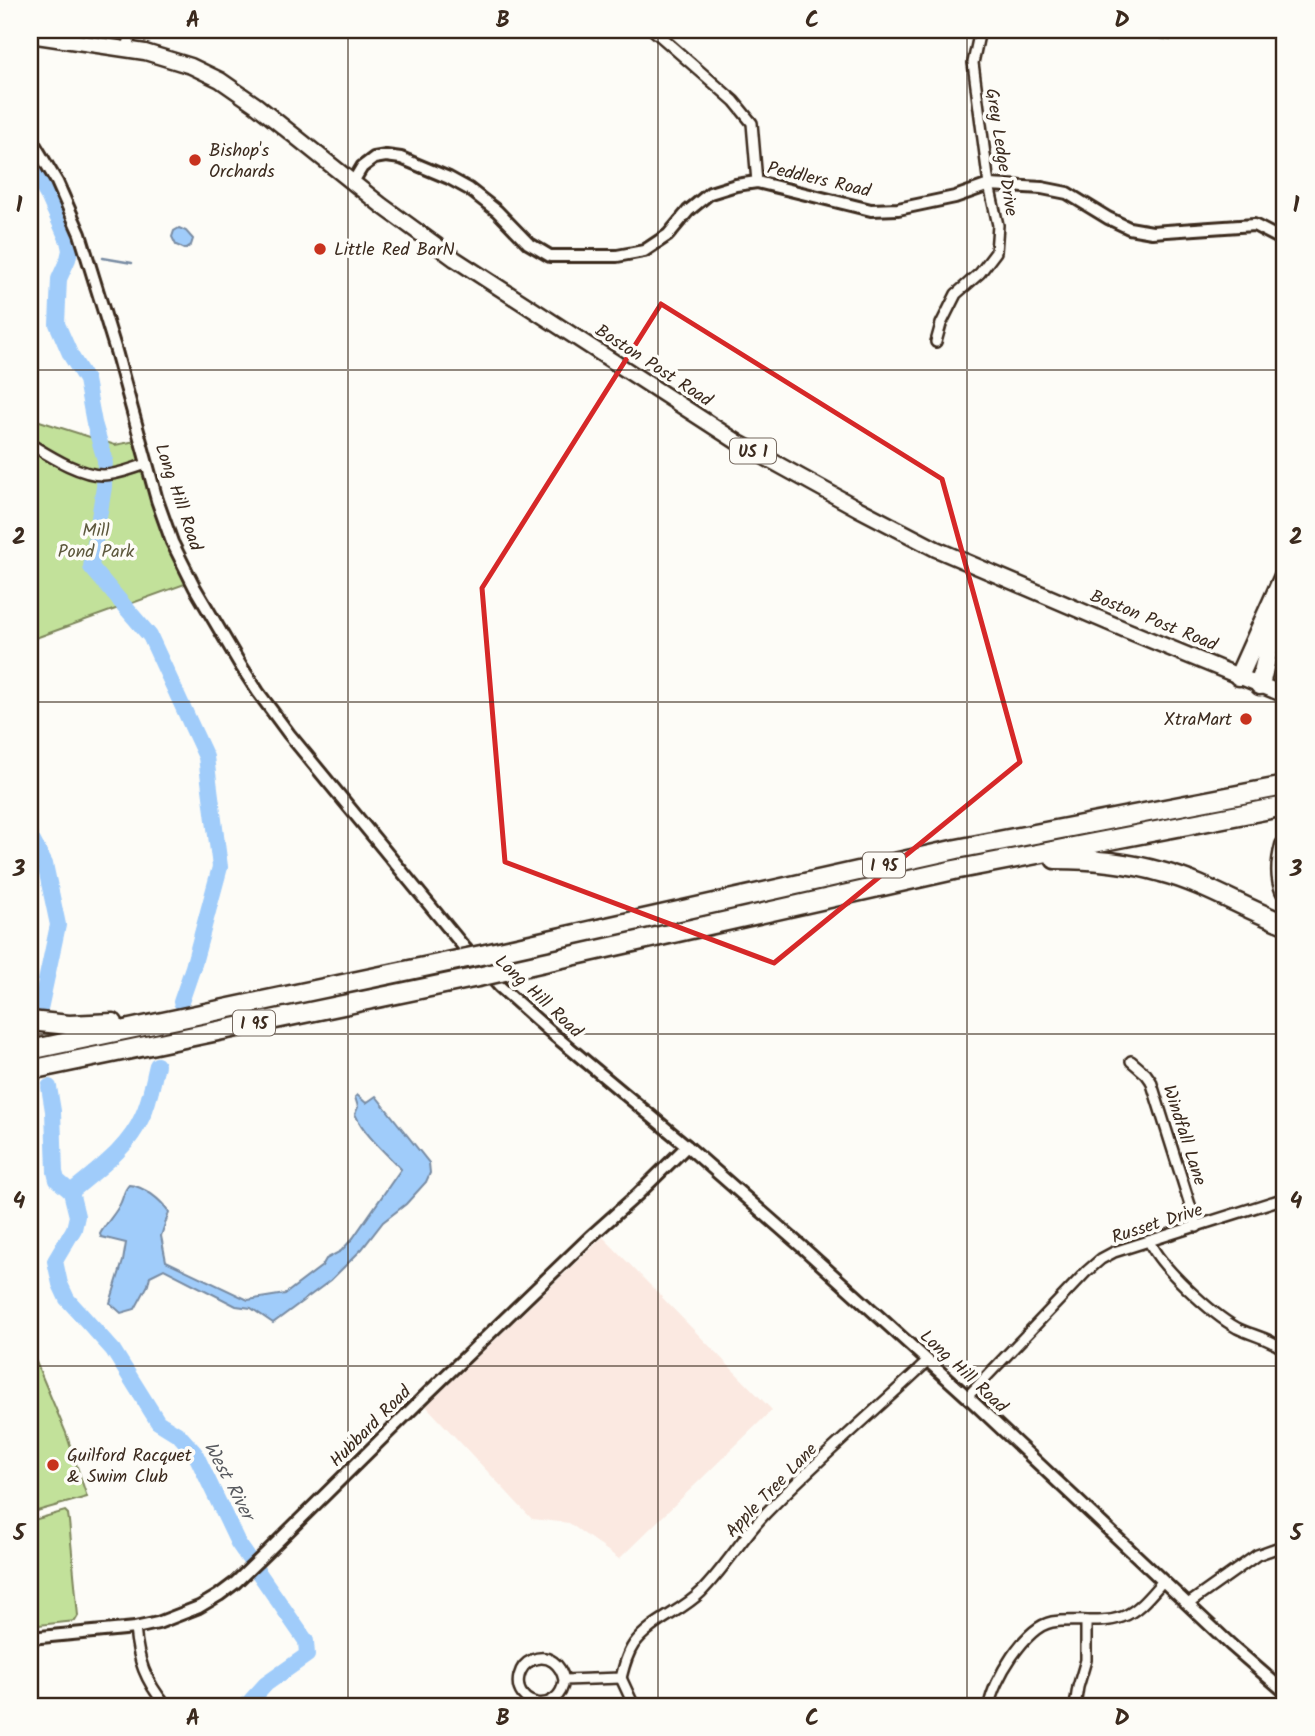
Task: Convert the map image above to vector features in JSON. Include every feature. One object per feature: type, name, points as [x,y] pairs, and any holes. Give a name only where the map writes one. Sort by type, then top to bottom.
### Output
[{"type":"highway","points":[[1239,676],[1285,574]]},
{"type":"highway","points":[[1260,685],[1268,650],[1285,601]]},
{"type":"highway","points":[[1285,609],[1282,626],[1285,638]]},
{"type":"highway","name":"I 95","points":[[30,1050],[486,954],[957,849],[1285,786]]},
{"type":"highway","name":"I 95","points":[[30,1072],[478,977],[954,870],[1285,806]]},
{"type":"highway","points":[[1285,846],[1281,860],[1285,890]]},
{"type":"highway","points":[[954,870],[1048,859],[1086,859],[1125,864],[1191,882],[1285,924]]},
{"type":"highway","points":[[30,1021],[69,1025],[128,1022],[221,1010]]},
{"type":"main road","name":"Boston Post Road","points":[[30,35],[145,52],[180,62],[220,80],[456,259],[739,443],[936,549],[1285,695]]},
{"type":"street","points":[[127,48],[132,30]]},
{"type":"street","points":[[653,30],[734,101],[752,123],[757,182]]},
{"type":"street","name":"Grey Ledge Drive","points":[[936,342],[941,324],[956,294],[980,273],[996,251],[998,225],[989,185],[973,63],[980,30]]},
{"type":"street","name":"Long Hill Road","points":[[30,137],[57,182],[80,234],[117,351],[166,527],[188,575],[258,692],[289,734],[499,986],[772,1220],[967,1396],[1231,1645],[1285,1692]]},
{"type":"street","name":"Peddlers Road","points":[[353,182],[362,167],[374,158],[401,158],[469,189],[497,211],[528,243],[550,256],[617,256],[644,251],[668,235],[688,211],[710,193],[736,184],[757,182],[871,210],[898,209],[955,197],[989,185],[1042,188],[1066,192],[1108,219],[1129,228],[1152,232],[1254,225],[1285,241]]},
{"type":"street","points":[[30,444],[79,470],[106,475],[147,464]]},
{"type":"street","name":"Windfall Lane","points":[[1131,1061],[1151,1081],[1197,1227]]},
{"type":"street","name":"Hubbard Road","points":[[30,1638],[135,1628],[158,1623],[179,1616],[219,1595],[235,1583],[428,1393],[687,1146]]},
{"type":"street","name":"Russet Drive","points":[[967,1396],[1101,1259],[1114,1252],[1285,1198]]},
{"type":"street","points":[[1149,1241],[1168,1269],[1216,1313],[1235,1327],[1283,1346]]},
{"type":"street","name":"Apple Tree Lane","points":[[621,1678],[627,1656],[646,1631],[690,1603],[766,1513],[836,1444],[928,1361]]},
{"type":"street","points":[[1188,1604],[1257,1555],[1285,1545]]},
{"type":"street","points":[[989,1706],[1001,1675],[1035,1630],[1049,1623],[1109,1620],[1126,1616],[1163,1581]]},
{"type":"street","points":[[1075,1706],[1086,1660],[1086,1621]]},
{"type":"street","points":[[135,1628],[139,1659],[145,1675],[166,1706]]},
{"type":"street","points":[[547,1658],[557,1663],[565,1680],[557,1698],[541,1704],[524,1696],[519,1688],[518,1678],[528,1661],[547,1658]]},
{"type":"street","points":[[565,1680],[621,1678],[634,1706]]},
{"type":"highlighted area","points":[[661,304],[942,479],[1020,762],[774,963],[505,862],[482,588]]},
{"type":"shaded area","points":[[603,1237],[772,1410],[619,1559],[569,1523],[532,1519],[426,1406]]},
{"type":"green space","points":[[1118,30],[1172,30],[1170,40]]},
{"type":"green space","name":"Mill Pond Park","points":[[30,418],[115,445],[136,441],[152,495],[185,584],[30,640]]},
{"type":"green space","name":"Guilford Racquet & Swim Club","points":[[30,1353],[66,1433],[87,1497],[30,1513]]},
{"type":"green space","points":[[65,1511],[69,1521],[78,1616],[75,1621],[30,1626],[30,1521]]},
{"type":"water","points":[[179,228],[193,239],[191,245],[185,249],[176,245],[172,237],[174,231]]},
{"type":"water","points":[[357,1095],[366,1103],[376,1096],[429,1163],[430,1173],[426,1182],[406,1204],[383,1222],[362,1249],[331,1280],[273,1323],[251,1308],[236,1306],[164,1269],[150,1276],[135,1309],[121,1313],[110,1303],[126,1243],[101,1237],[100,1234],[129,1185],[152,1194],[169,1212],[161,1236],[166,1261],[248,1300],[285,1294],[322,1266],[326,1259],[341,1251],[401,1169],[359,1122],[355,1114],[358,1107],[355,1097]]},
{"type":"waterway","points":[[30,166],[49,198],[68,241],[68,259],[59,279],[57,324],[71,356],[86,380],[94,423],[105,460],[104,487],[91,567],[150,636],[206,757],[220,867],[181,1002]]},
{"type":"waterway","points":[[70,250],[81,253]]},
{"type":"waterway","points":[[103,258],[132,263]]},
{"type":"waterway","name":"West River","points":[[30,836],[45,864],[58,925],[40,1009]]},
{"type":"waterway","points":[[71,1192],[111,1158],[136,1129],[147,1104],[157,1065]]},
{"type":"waterway","points":[[49,1087],[53,1111],[55,1172],[57,1180],[71,1192]]},
{"type":"waterway","name":"West River","points":[[71,1192],[77,1216],[74,1229],[55,1261],[60,1284],[67,1299],[113,1350],[158,1422],[179,1435],[195,1453],[238,1543],[306,1641],[307,1655],[266,1684],[246,1706]]},
{"type":"place","name":"Bishop's Orchards","points":[[195,160]]},
{"type":"place","name":"Little Red BarN","points":[[320,249]]},
{"type":"place","name":"XtraMart","points":[[1246,719]]},
{"type":"place","name":"Guilford Racquet & Swim Club","points":[[53,1465]]}]
